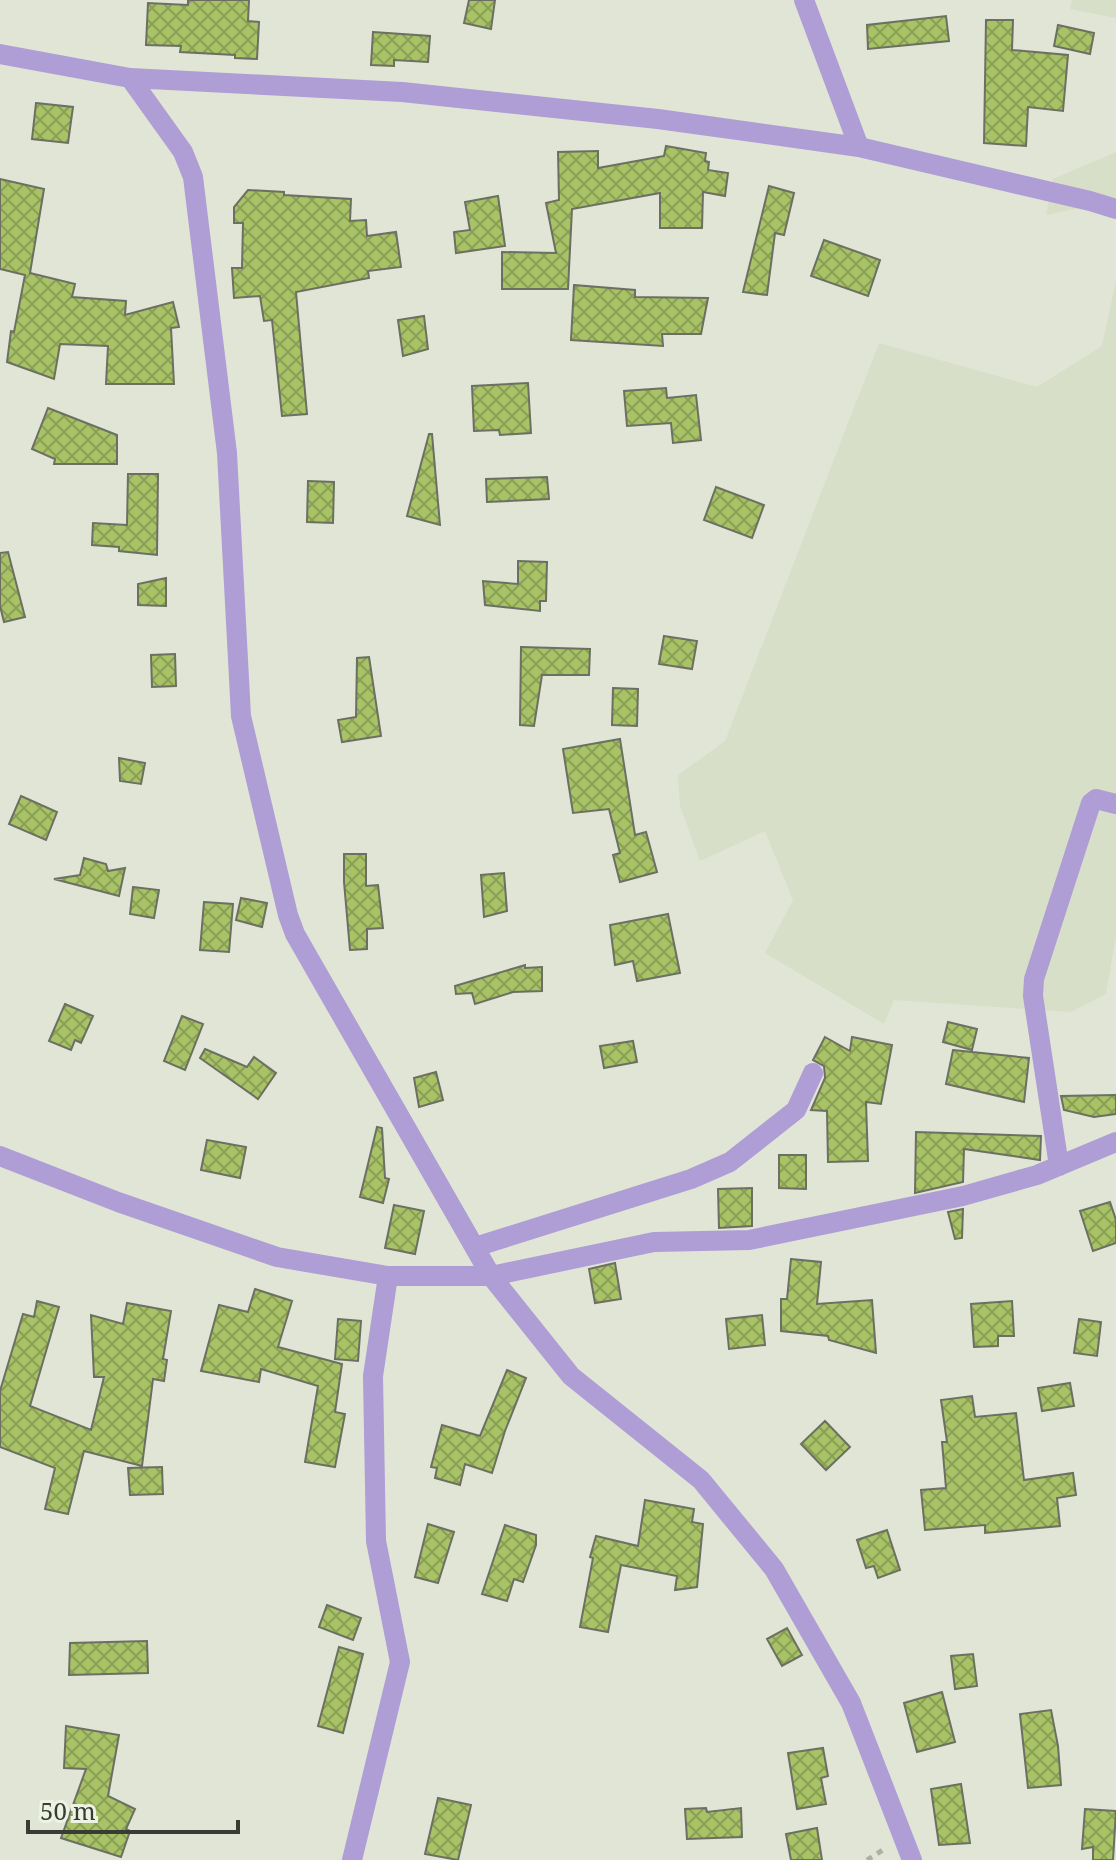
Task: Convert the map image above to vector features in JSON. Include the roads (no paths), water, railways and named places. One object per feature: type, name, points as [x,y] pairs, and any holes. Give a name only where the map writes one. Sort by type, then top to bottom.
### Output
[{"type":"street","points":[[804,0],[859,147]]},
{"type":"street","points":[[0,54],[130,78],[402,92],[658,119],[859,147],[1116,209]]},
{"type":"street","points":[[130,78],[183,152],[193,177],[227,453],[241,716],[288,915],[302,949],[491,1276],[571,1376],[701,1480],[774,1569],[851,1703],[912,1860]]},
{"type":"street","points":[[1059,1166],[1033,996],[1034,979],[1091,803],[1096,799],[1116,804]]},
{"type":"street","points":[[475,1247],[691,1179],[730,1162],[796,1110],[813,1073]]},
{"type":"street","points":[[0,1156],[262,1253],[388,1276],[491,1276],[654,1242],[749,1240],[963,1196],[1037,1175],[1116,1142]]},
{"type":"street","points":[[352,1860],[400,1662],[376,1541],[373,1376],[388,1276]]}]
